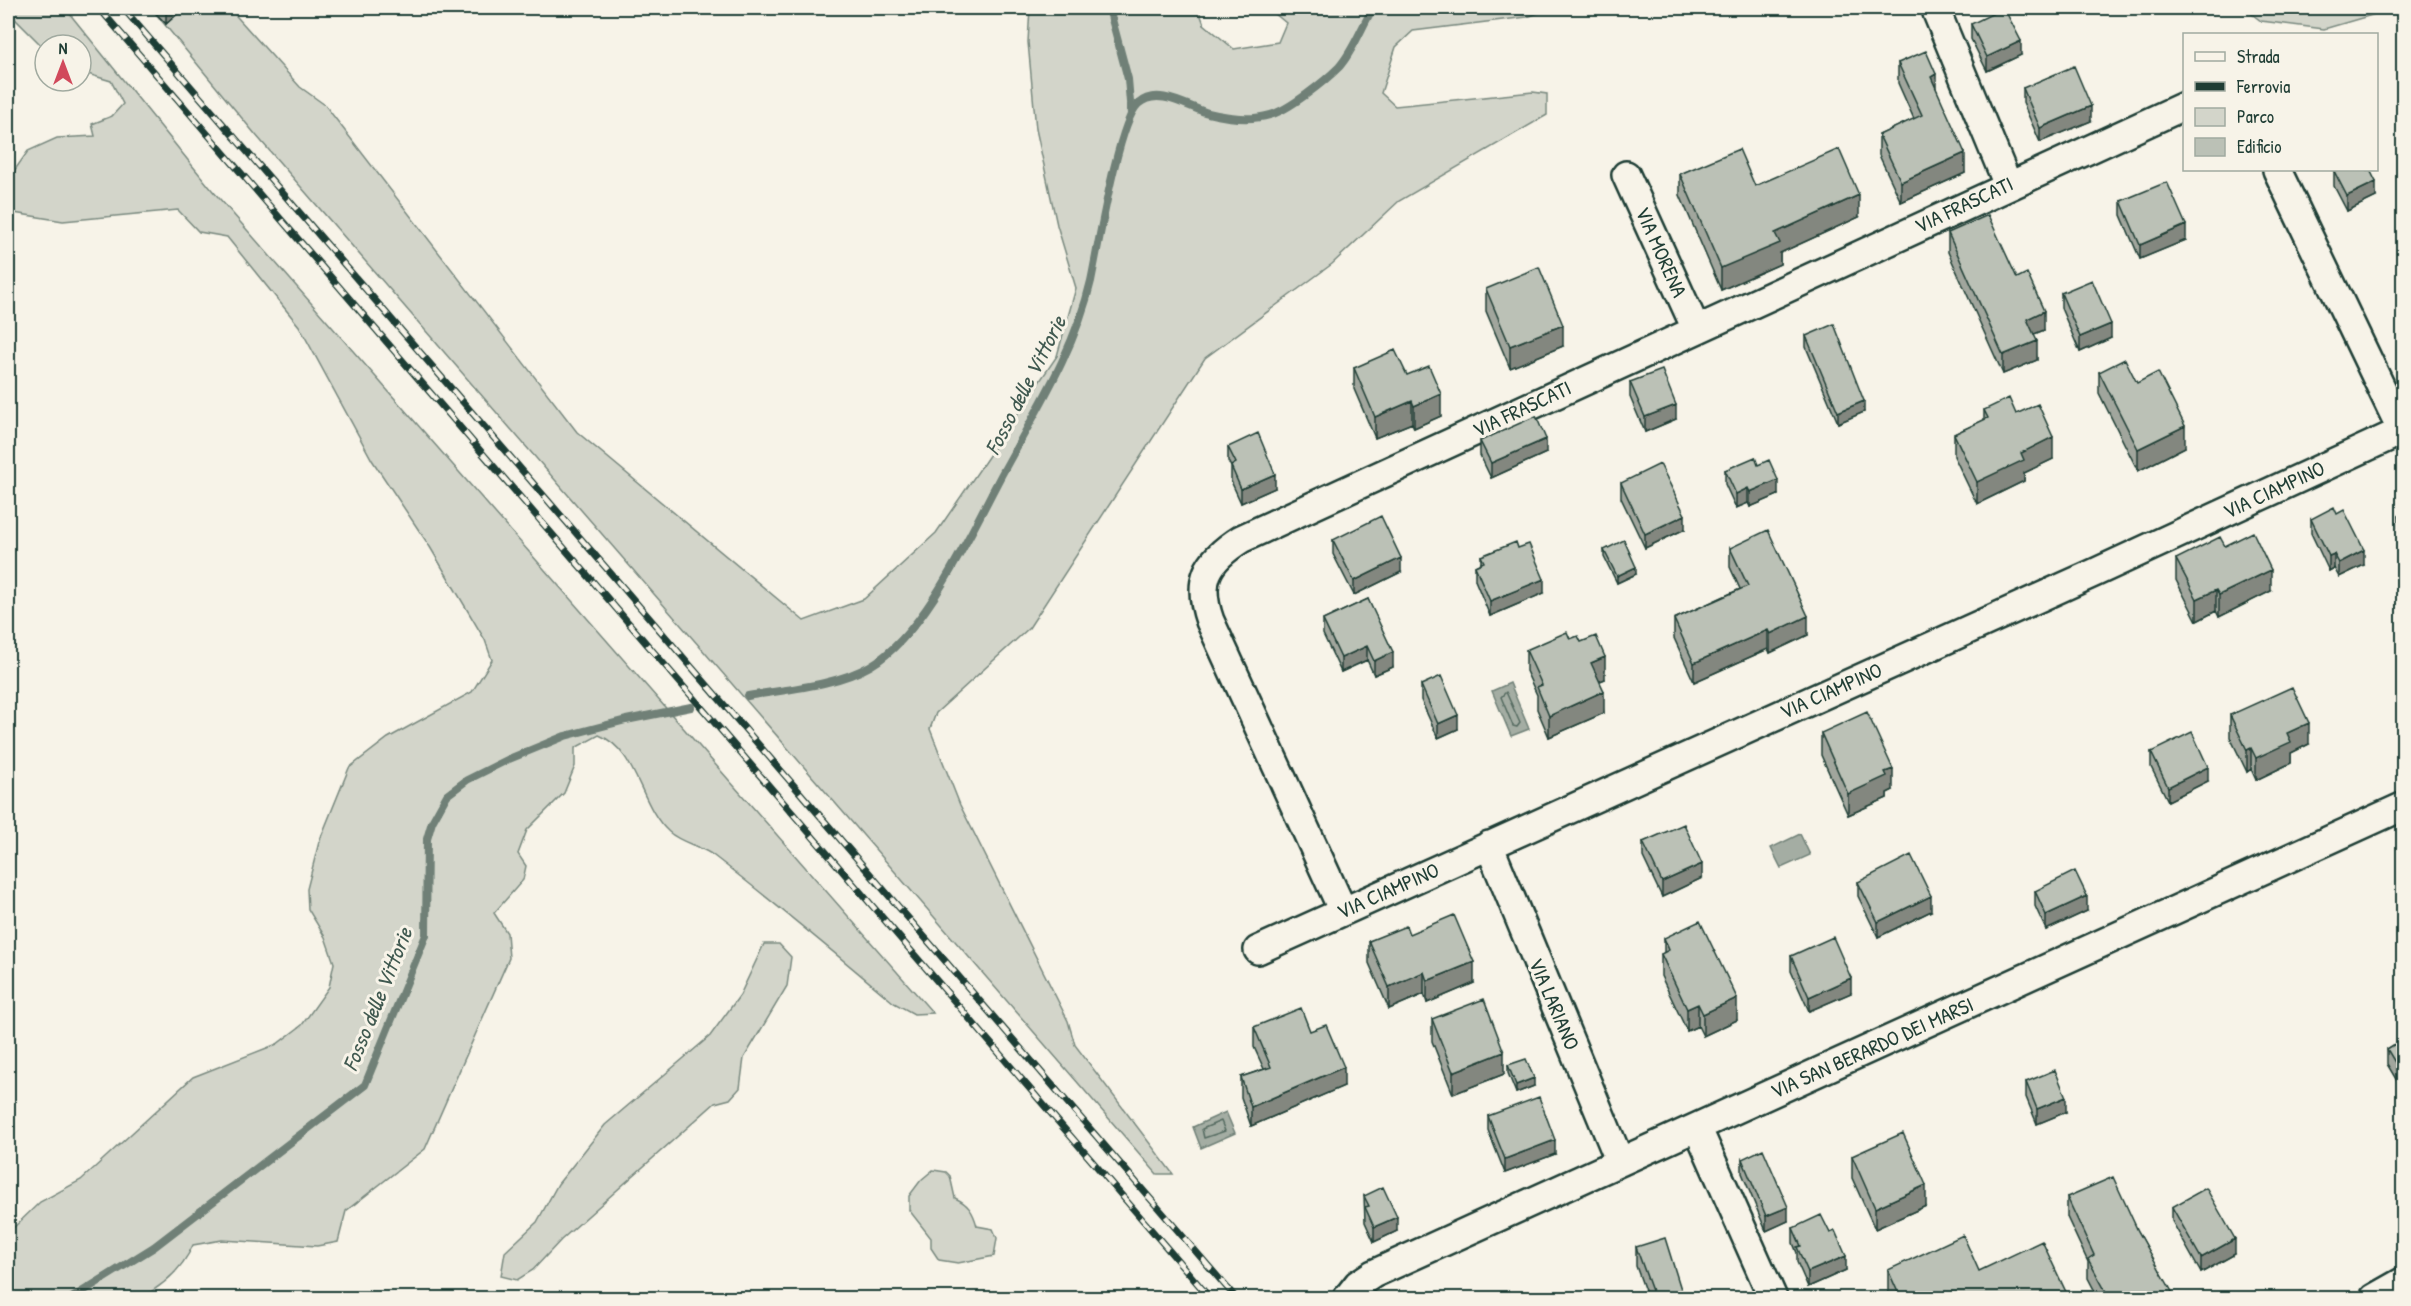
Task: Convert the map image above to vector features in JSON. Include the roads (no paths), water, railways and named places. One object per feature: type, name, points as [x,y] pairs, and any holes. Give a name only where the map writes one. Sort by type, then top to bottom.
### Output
[{"type":"street","points":[[1937,13],[2008,185]]},
{"type":"street","name":"VIA FRASCATI","points":[[1343,911],[1210,621],[1203,589],[1206,574],[1215,559],[1241,539],[2183,106]]},
{"type":"street","points":[[2277,171],[2403,430]]},
{"type":"street","name":"VIA MORENA","points":[[1626,175],[1696,329]]},
{"type":"street","name":"VIA CIAMPINO","points":[[1258,950],[2094,573],[2403,430]]},
{"type":"street","name":"VIA SAN BERARDO DEI MARSI","points":[[1347,1299],[1358,1284],[1373,1274],[2403,807]]},
{"type":"street","name":"VIA LARIANO","points":[[1489,845],[1620,1162]]},
{"type":"street","points":[[1697,1127],[1773,1299]]},
{"type":"street","points":[[2374,1299],[2403,1281]]},
{"type":"water","points":[[1510,683],[1529,729],[1511,736],[1492,691]]},
{"type":"water","points":[[1800,834],[1810,855],[1781,868],[1771,848]]},
{"type":"water","points":[[1226,1112],[1235,1133],[1201,1148],[1193,1127]]},
{"type":"waterway","points":[[1109,8],[1128,79],[1131,114]]},
{"type":"waterway","name":"Fosso delle Vittorie","points":[[748,696],[826,682],[870,666],[891,651],[929,605],[962,550],[1065,356],[1084,307],[1091,281],[1123,135],[1138,104],[1146,99],[1164,97],[1223,116],[1255,118],[1278,112],[1325,80],[1339,67],[1373,8]]},
{"type":"waterway","name":"Fosso delle Vittorie","points":[[72,1298],[154,1247],[365,1085],[426,935],[427,839],[432,822],[447,795],[467,780],[509,759],[565,736],[626,720],[691,707]]},
{"type":"railway","points":[[99,8],[1210,1298]]},
{"type":"railway","points":[[123,8],[1236,1298]]}]
